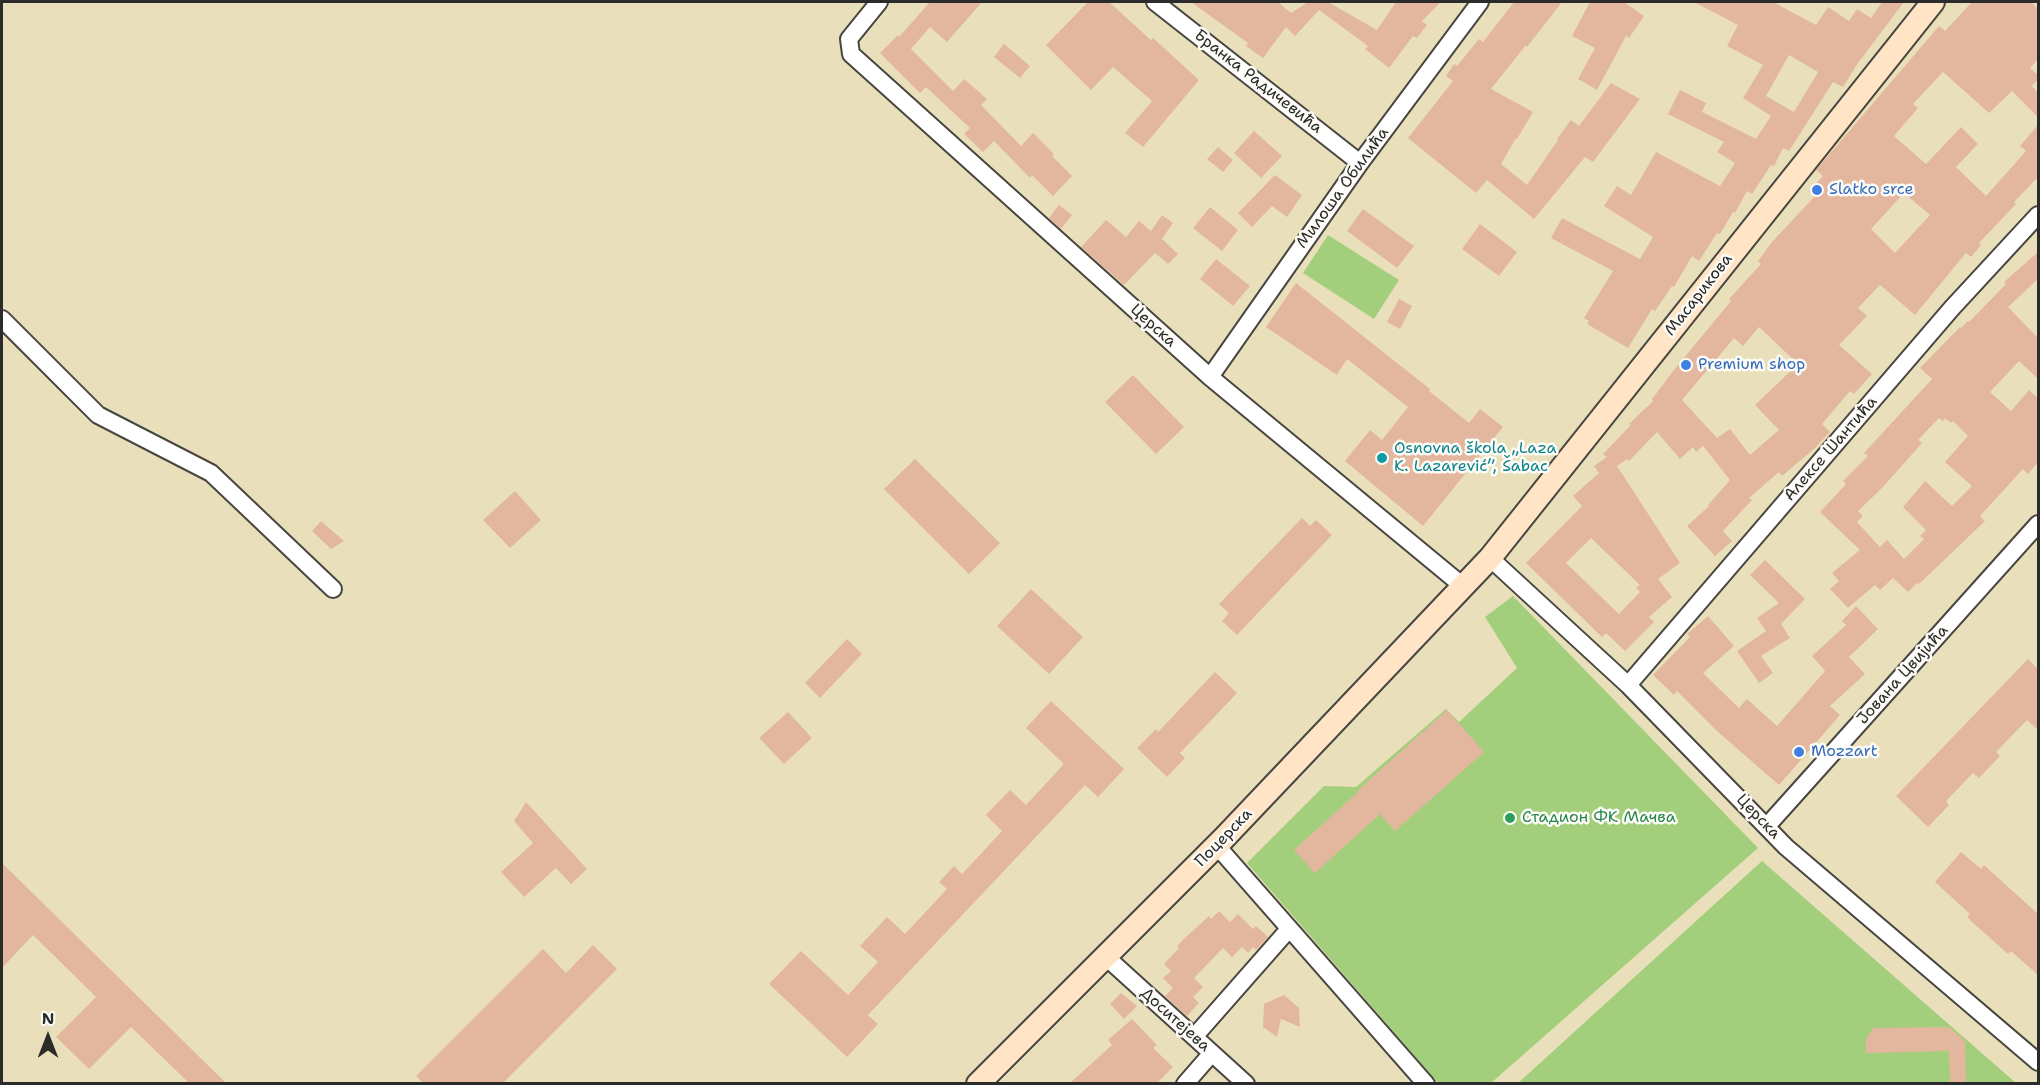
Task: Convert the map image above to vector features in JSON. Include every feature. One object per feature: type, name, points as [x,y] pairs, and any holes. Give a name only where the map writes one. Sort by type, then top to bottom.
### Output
[{"type":"main road","name":"Масарикова","points":[[1464,587],[1490,558],[1933,2]]},
{"type":"main road","name":"Поцерска","points":[[978,1083],[1217,846],[1464,587]]},
{"type":"street","name":"Церска","points":[[879,2],[849,39],[851,54],[1210,377],[1464,587]]},
{"type":"street","name":"Милоша Обилића","points":[[1210,377],[1360,163],[1480,2]]},
{"type":"street","name":"Бранка Радичевића","points":[[1167,5],[1360,163]]},
{"type":"street","name":"Алексе Шантића","points":[[1628,686],[1952,308],[2038,215]]},
{"type":"street","points":[[2,319],[98,415],[211,473],[333,589]]},
{"type":"street","name":"Јована Цвијића","points":[[1767,826],[2038,524]]},
{"type":"street","name":"Церска","points":[[1490,558],[1628,686],[1786,847],[2038,1062]]},
{"type":"street","points":[[1217,846],[1426,1083]]},
{"type":"street","points":[[1194,1037],[1289,928]]},
{"type":"street","name":"Доситејева","points":[[1105,956],[1246,1083]]},
{"type":"street","points":[[1185,1083],[1212,1053]]},
{"type":"green space","points":[[1328,235],[1399,280],[1374,319],[1303,273]]},
{"type":"green space","name":"Стадион ФК Мачва","points":[[1513,596],[1758,848],[1490,1084],[1438,1083],[1247,863],[1324,786],[1356,787],[1446,709],[1459,722],[1517,668],[1485,617]]},
{"type":"green space","points":[[1762,861],[2016,1083],[1517,1084]]},
{"type":"building","points":[[930,2],[982,2],[947,42],[930,27],[911,49],[953,91],[964,79],[987,99],[981,105],[1021,146],[1033,133],[1054,154],[1052,156],[1072,176],[1053,196],[1032,175],[1030,178],[994,141],[983,152],[964,134],[970,128],[926,87],[920,93],[880,53],[898,35],[899,37]]},
{"type":"building","points":[[1088,2],[1109,2],[1199,80],[1143,147],[1125,133],[1152,101],[1113,67],[1091,90],[1046,45]]},
{"type":"building","points":[[1191,2],[1278,2],[1291,13],[1308,2],[1328,2],[1377,30],[1396,2],[1441,2],[1422,21],[1427,25],[1417,38],[1413,36],[1389,68],[1365,49],[1368,46],[1319,10],[1295,36],[1286,27],[1263,58],[1246,46],[1248,43]]},
{"type":"building","points":[[1514,2],[1562,2],[1491,89],[1533,112],[1501,164],[1527,185],[1571,120],[1579,126],[1611,83],[1640,99],[1593,162],[1585,157],[1534,219],[1487,180],[1476,193],[1408,138],[1453,81],[1446,76],[1454,64],[1457,66],[1479,39],[1483,42]]},
{"type":"building","points":[[1590,2],[1624,2],[1644,16],[1629,38],[1626,36],[1597,90],[1578,79],[1595,48],[1572,36]]},
{"type":"building","points":[[1694,2],[1773,2],[1816,25],[1828,7],[1849,21],[1857,9],[1871,18],[1882,2],[1904,2],[1858,63],[1843,87],[1833,82],[1789,151],[1783,148],[1774,166],[1771,165],[1752,194],[1747,191],[1735,213],[1733,212],[1720,234],[1717,233],[1699,261],[1692,256],[1674,287],[1672,286],[1655,311],[1652,309],[1628,348],[1587,324],[1589,321],[1584,318],[1613,271],[1551,238],[1562,218],[1640,259],[1653,237],[1604,206],[1617,186],[1631,195],[1656,152],[1720,186],[1735,163],[1717,152],[1724,142],[1668,114],[1680,90],[1706,103],[1702,112],[1756,139],[1771,116],[1743,98],[1763,65],[1727,46],[1738,25]],"holes":[[[1789,55],[1818,72],[1794,112],[1766,96]]]},
{"type":"building","points":[[1972,2],[2031,2],[2038,9],[2038,59],[2030,68],[2038,75],[2038,79],[2032,86],[2038,93],[2038,117],[2012,91],[1989,113],[1943,72],[1913,104],[1918,108],[1894,136],[1926,164],[1961,127],[1978,144],[1956,167],[1986,196],[2026,151],[2020,146],[2038,125],[2038,177],[1979,243],[1981,245],[1971,257],[1966,253],[1915,315],[1880,285],[1858,308],[1867,316],[1839,345],[1872,374],[1854,394],[1850,391],[1822,424],[1830,432],[1815,448],[1782,476],[1779,472],[1749,498],[1752,500],[1723,531],[1732,541],[1715,556],[1687,526],[1709,506],[1730,480],[1703,446],[1696,452],[1693,447],[1680,459],[1657,432],[1629,461],[1627,459],[1617,466],[1680,563],[1658,579],[1672,597],[1649,617],[1654,622],[1625,651],[1606,633],[1602,637],[1526,563],[1582,506],[1573,496],[1599,473],[1594,466],[1607,457],[1603,454],[1653,401],[1652,399],[1674,370],[1731,301],[1729,299],[1761,264],[1758,261],[1772,242],[1815,196],[1809,191],[1823,176],[1816,170],[1939,26],[1945,31]],"holes":[[[1904,193],[1930,215],[1895,253],[1871,229]],[[1759,327],[1798,364],[1755,405],[1779,430],[1750,455],[1730,429],[1717,438],[1682,400],[1734,338],[1743,346]],[[1591,538],[1640,585],[1636,588],[1640,592],[1619,614],[1566,563]]]},
{"type":"building","points":[[1004,44],[1030,66],[1020,78],[994,57]]},
{"type":"building","points":[[1254,131],[1282,156],[1261,178],[1234,153]]},
{"type":"building","points":[[1218,147],[1233,160],[1223,172],[1207,159]]},
{"type":"building","points":[[1275,175],[1302,195],[1287,217],[1272,206],[1252,227],[1238,213]]},
{"type":"building","points":[[1059,205],[1072,215],[1061,229],[1049,218]]},
{"type":"building","points":[[1210,207],[1238,230],[1222,251],[1193,228]]},
{"type":"building","points":[[1363,209],[1414,246],[1397,268],[1347,231]]},
{"type":"building","points":[[1162,215],[1173,223],[1162,239],[1178,254],[1168,264],[1155,253],[1124,285],[1081,247],[1106,220],[1126,237],[1139,221],[1151,231]]},
{"type":"building","points":[[1480,224],[1517,252],[1499,276],[1462,249]]},
{"type":"building","points":[[2038,252],[2038,279],[2008,307],[2038,338],[2038,379],[2019,361],[1990,392],[2011,411],[2029,390],[2038,398],[2038,462],[2028,474],[2023,469],[1980,516],[1985,521],[1919,584],[1917,583],[1908,592],[1893,578],[1880,590],[1875,585],[1848,608],[1830,589],[1839,581],[1832,573],[1860,550],[1820,512],[1846,484],[1843,481],[1868,456],[1864,453],[1932,379],[1920,368],[1960,327],[1969,322],[2006,284],[2004,282]],"holes":[[[1939,418],[1943,421],[1945,418],[1951,423],[1953,421],[1968,436],[1945,462],[1972,486],[1952,506],[1925,481],[1903,507],[1926,530],[1920,536],[1924,539],[1904,559],[1887,540],[1880,547],[1857,522],[1863,516],[1858,511],[1922,443],[1918,440]]]},
{"type":"building","points":[[1216,259],[1250,286],[1233,306],[1200,279]]},
{"type":"building","points":[[1296,283],[1430,389],[1429,391],[1469,423],[1480,409],[1503,427],[1423,526],[1345,461],[1370,430],[1382,440],[1408,407],[1347,359],[1337,375],[1266,327]]},
{"type":"building","points":[[1399,299],[1412,306],[1400,329],[1387,322]]},
{"type":"building","points":[[1133,375],[1184,427],[1156,454],[1105,402]]},
{"type":"building","points":[[915,459],[1000,543],[969,574],[884,489]]},
{"type":"building","points":[[515,491],[541,520],[510,548],[483,520]]},
{"type":"building","points":[[1302,518],[1310,526],[1316,520],[1332,535],[1237,635],[1222,621],[1229,613],[1219,604]]},
{"type":"building","points":[[321,521],[344,541],[331,549],[312,531]]},
{"type":"building","points":[[1765,560],[1805,599],[1781,624],[1790,638],[1761,656],[1773,673],[1759,683],[1737,651],[1766,631],[1757,618],[1779,603],[1750,575]]},
{"type":"building","points":[[1031,589],[1083,637],[1049,674],[997,626]]},
{"type":"building","points":[[1856,606],[1878,629],[1849,657],[1865,674],[1830,706],[1840,715],[1779,785],[1718,732],[1677,691],[1674,695],[1653,675],[1690,637],[1687,634],[1708,616],[1734,646],[1703,673],[1739,708],[1747,699],[1777,726],[1825,671],[1812,656],[1846,625],[1842,621]]},
{"type":"building","points":[[847,639],[862,654],[820,698],[805,683]]},
{"type":"building","points":[[2028,659],[2038,669],[2038,730],[2027,720],[1996,752],[2000,756],[1979,778],[1973,773],[1946,801],[1949,805],[1928,827],[1896,796]]},
{"type":"building","points":[[1215,672],[1237,693],[1180,753],[1185,758],[1167,777],[1137,748],[1156,729],[1158,732]]},
{"type":"building","points":[[1051,701],[1124,769],[1098,797],[1085,785],[868,1015],[878,1024],[847,1057],[769,984],[801,951],[848,995],[878,962],[860,946],[887,917],[905,934],[947,889],[939,882],[954,866],[962,874],[1002,831],[986,815],[1010,790],[1026,805],[1064,764],[1026,728]]},
{"type":"building","points":[[1447,710],[1484,752],[1395,831],[1380,814],[1315,873],[1294,850]]},
{"type":"building","points":[[788,712],[812,738],[784,764],[759,738]]},
{"type":"building","points":[[526,802],[587,869],[571,884],[556,868],[524,897],[501,872],[533,843],[514,821]]},
{"type":"building","points":[[1961,852],[1981,869],[1984,865],[2038,914],[2038,975],[2011,951],[2008,954],[1972,922],[1967,917],[1970,914],[1935,882]]},
{"type":"building","points":[[2,863],[226,1083],[189,1083],[131,1027],[89,1069],[56,1037],[96,997],[33,935],[2,968]]},
{"type":"building","points":[[1219,911],[1230,922],[1238,914],[1253,929],[1256,926],[1268,937],[1256,950],[1253,947],[1248,953],[1242,947],[1232,957],[1223,948],[1194,978],[1203,987],[1193,997],[1199,1003],[1187,1016],[1165,996],[1173,988],[1163,978],[1171,971],[1164,964],[1187,936],[1209,916],[1211,919]]},
{"type":"building","points":[[593,945],[617,969],[503,1083],[423,1083],[416,1076],[543,949],[566,973]]},
{"type":"building","points":[[1121,993],[1137,1006],[1124,1019],[1110,1004]]},
{"type":"building","points":[[1284,995],[1299,1008],[1300,1027],[1281,1019],[1277,1037],[1263,1027],[1264,1004]]},
{"type":"building","points":[[1132,1019],[1157,1045],[1153,1048],[1173,1067],[1157,1083],[1070,1083],[1112,1045],[1108,1040]]},
{"type":"building","points":[[1949,1027],[1965,1041],[1966,1083],[1950,1083],[1949,1051],[1866,1053],[1866,1039],[1873,1028]]},
{"type":"place","name":"Slatko srce","points":[[1817,190]]},
{"type":"place","name":"Premium shop","points":[[1686,365]]},
{"type":"place","name":"Osnovna škola „Laza K. Lazarević”, Šabac","points":[[1382,458]]},
{"type":"place","name":"Mozzart","points":[[1799,752]]},
{"type":"place","name":"Стадион ФК Мачва","points":[[1510,818]]}]
